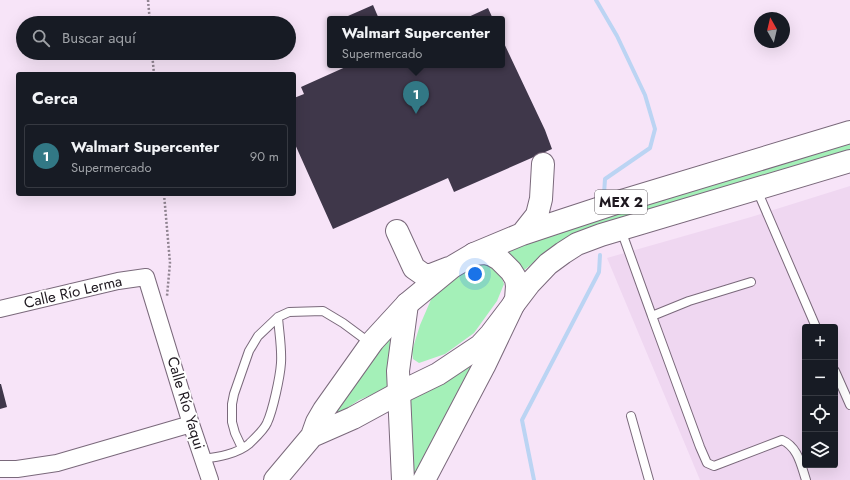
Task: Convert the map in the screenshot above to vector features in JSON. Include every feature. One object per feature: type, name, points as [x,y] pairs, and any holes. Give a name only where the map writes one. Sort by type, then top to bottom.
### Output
[{"type":"main road","name":"MEX 2","points":[[275,480],[312,436],[317,422],[324,410],[387,324],[407,304],[452,267],[474,254],[522,234],[624,200],[850,132]]},
{"type":"main road","name":"MEX 2","points":[[312,436],[353,418],[438,374],[480,346],[491,334],[516,299],[548,264],[563,252],[577,244],[621,229],[850,161]]},
{"type":"main road","points":[[522,234],[536,215],[541,199],[543,164]]},
{"type":"main road","points":[[397,231],[414,268],[424,275],[431,275],[452,267]]},
{"type":"main road","points":[[424,480],[484,366],[516,299],[516,279],[511,271],[499,259],[492,255],[485,253],[474,254]]},
{"type":"main road","points":[[403,480],[398,371],[407,304]]},
{"type":"street","name":"Calle Río Lerma","points":[[0,309],[118,281],[146,277]]},
{"type":"street","name":"Calle Río Yaqui","points":[[146,277],[191,424],[210,480]]},
{"type":"street","points":[[0,469],[57,463],[191,424]]},
{"type":"lane","points":[[757,189],[815,324]]},
{"type":"lane","points":[[621,229],[707,463],[714,466],[782,440],[789,443],[796,450],[806,480]]},
{"type":"lane","points":[[652,316],[689,301],[751,282]]},
{"type":"lane","points":[[242,448],[232,422],[232,404],[234,394],[249,351],[258,336],[278,317],[289,312],[322,311],[343,323],[371,344]]},
{"type":"lane","points":[[203,460],[219,457],[242,448],[248,444],[266,424],[271,411],[281,364],[278,317]]},
{"type":"lane","points":[[838,378],[850,405]]},
{"type":"lane","points":[[631,416],[649,480]]},
{"type":"path","points":[[148,0],[149,16]]},
{"type":"path","points":[[153,60],[154,72]]},
{"type":"path","points":[[164,196],[170,263],[167,299]]},
{"type":"shaded area","points":[[850,186],[850,480],[700,480],[607,258],[751,217]]},
{"type":"green space","points":[[850,144],[850,152],[549,250],[523,271],[506,250],[511,245],[833,146]]},
{"type":"green space","points":[[484,261],[497,265],[504,284],[497,301],[474,333],[445,354],[419,363],[413,359],[412,351],[420,325],[433,295],[451,279]]},
{"type":"green space","points":[[395,325],[390,387],[359,400],[325,423]]},
{"type":"green space","points":[[478,353],[427,459],[412,480],[407,394]]},
{"type":"building","points":[[373,5],[378,16],[348,16]]},
{"type":"building","points":[[488,8],[492,16],[471,16]]},
{"type":"building","points":[[505,45],[545,130],[552,149],[454,192],[448,178],[333,229],[296,146],[296,97],[304,94],[301,87],[343,68],[505,68]]},
{"type":"building","points":[[0,384],[7,407],[0,409]]},
{"type":"waterway","points":[[596,0],[617,36],[645,95],[655,129],[650,148],[605,179],[604,194]]},
{"type":"waterway","points":[[534,480],[522,420],[599,272],[600,255]]},
{"type":"place","name":"Walmart Supercenter","points":[[416,114]]}]
